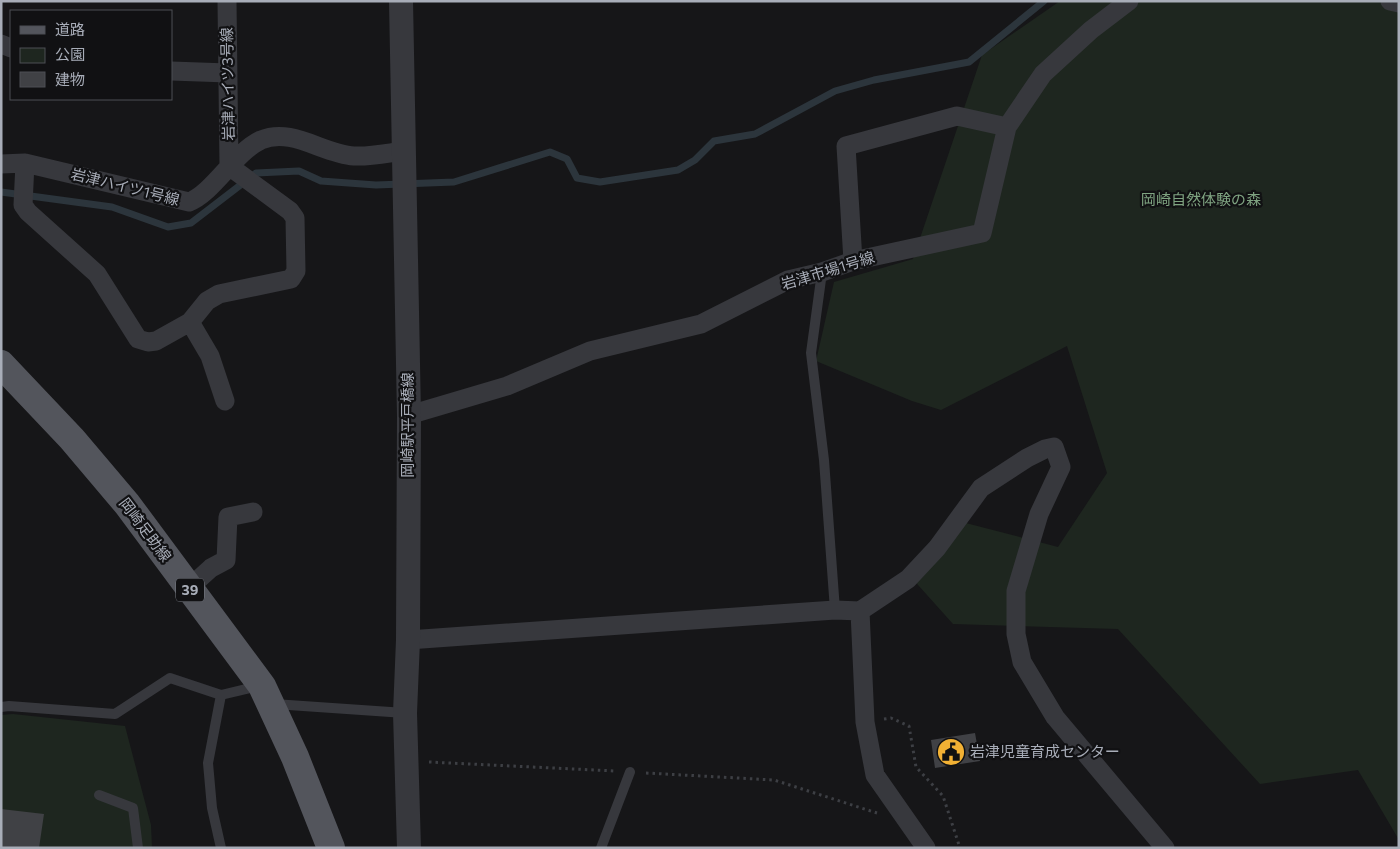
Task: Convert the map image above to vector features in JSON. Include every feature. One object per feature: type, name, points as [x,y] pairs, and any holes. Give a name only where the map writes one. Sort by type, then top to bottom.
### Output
[{"type":"main road","name":"岡崎足助線","points":[[1,364],[72,439],[120,497],[189,588],[266,695],[295,756],[331,848]]},
{"type":"street","name":"岩津ハイツ3号線","points":[[227,1],[229,166]]},
{"type":"street","name":"岡崎駅平戸橋線","points":[[401,1],[409,415],[408,640],[405,712],[409,848]]},
{"type":"street","name":"岩津市場1号線","points":[[409,415],[507,386],[590,351],[701,324],[788,280],[822,272],[853,261],[982,233],[1007,127],[1043,74],[1091,30],[1129,1]]},
{"type":"street","points":[[1390,1],[1399,3]]},
{"type":"street","points":[[172,71],[228,73]]},
{"type":"street","points":[[853,261],[846,146],[957,116],[1007,127]]},
{"type":"street","name":"岩津ハイツ1号線","points":[[1,164],[25,163],[189,202],[196,199],[229,166],[256,143],[263,140],[284,137],[300,140],[326,150],[354,156],[404,151]]},
{"type":"street","points":[[25,163],[23,205],[28,212],[97,274],[138,339],[148,342],[156,341],[190,322],[207,301],[219,294],[291,279],[296,271],[295,218],[290,211],[229,166]]},
{"type":"street","points":[[190,322],[210,356],[225,401]]},
{"type":"street","points":[[408,640],[835,610],[860,611],[908,579],[937,548],[981,488],[1027,458],[1045,449],[1054,447],[1061,467],[1039,514],[1016,592],[1016,634],[1022,662],[1056,717],[1165,848]]},
{"type":"street","points":[[189,588],[211,568],[226,560],[228,517],[253,512]]},
{"type":"street","points":[[860,611],[865,722],[875,775],[926,848]]},
{"type":"lane","points":[[822,272],[811,354],[824,460],[835,610]]},
{"type":"lane","points":[[1,707],[115,714],[170,678],[221,695],[266,695],[405,712]]},
{"type":"lane","points":[[221,695],[208,763],[212,808],[221,848]]},
{"type":"lane","points":[[601,848],[630,772]]},
{"type":"lane","points":[[100,795],[132,808],[138,848]]},
{"type":"path","points":[[865,722],[891,718],[909,726],[916,767],[943,796],[960,848]]},
{"type":"path","points":[[406,760],[774,780],[885,816]]},
{"type":"green space","name":"岡崎自然体験の森","points":[[1060,1],[1399,1],[1399,840],[1358,770],[1260,784],[1118,629],[953,624],[910,576],[958,521],[1058,547],[1107,473],[1067,346],[941,410],[912,401],[816,361],[834,282],[913,259],[982,55]]},
{"type":"green space","points":[[13,714],[125,726],[151,825],[152,848],[1,848],[1,715]]},
{"type":"building","points":[[975,733],[980,761],[935,768],[931,740]]},
{"type":"building","points":[[1,809],[44,814],[39,848],[1,848]]},
{"type":"waterway","points":[[1,192],[112,207],[168,227],[191,223],[256,173],[299,171],[321,181],[376,185],[454,182],[550,152],[567,159],[577,178],[600,182],[678,170],[695,160],[714,141],[755,134],[835,91],[874,80],[969,62],[1044,1]]},
{"type":"place","name":"岩津児童育成センター","points":[[951,752]]}]
